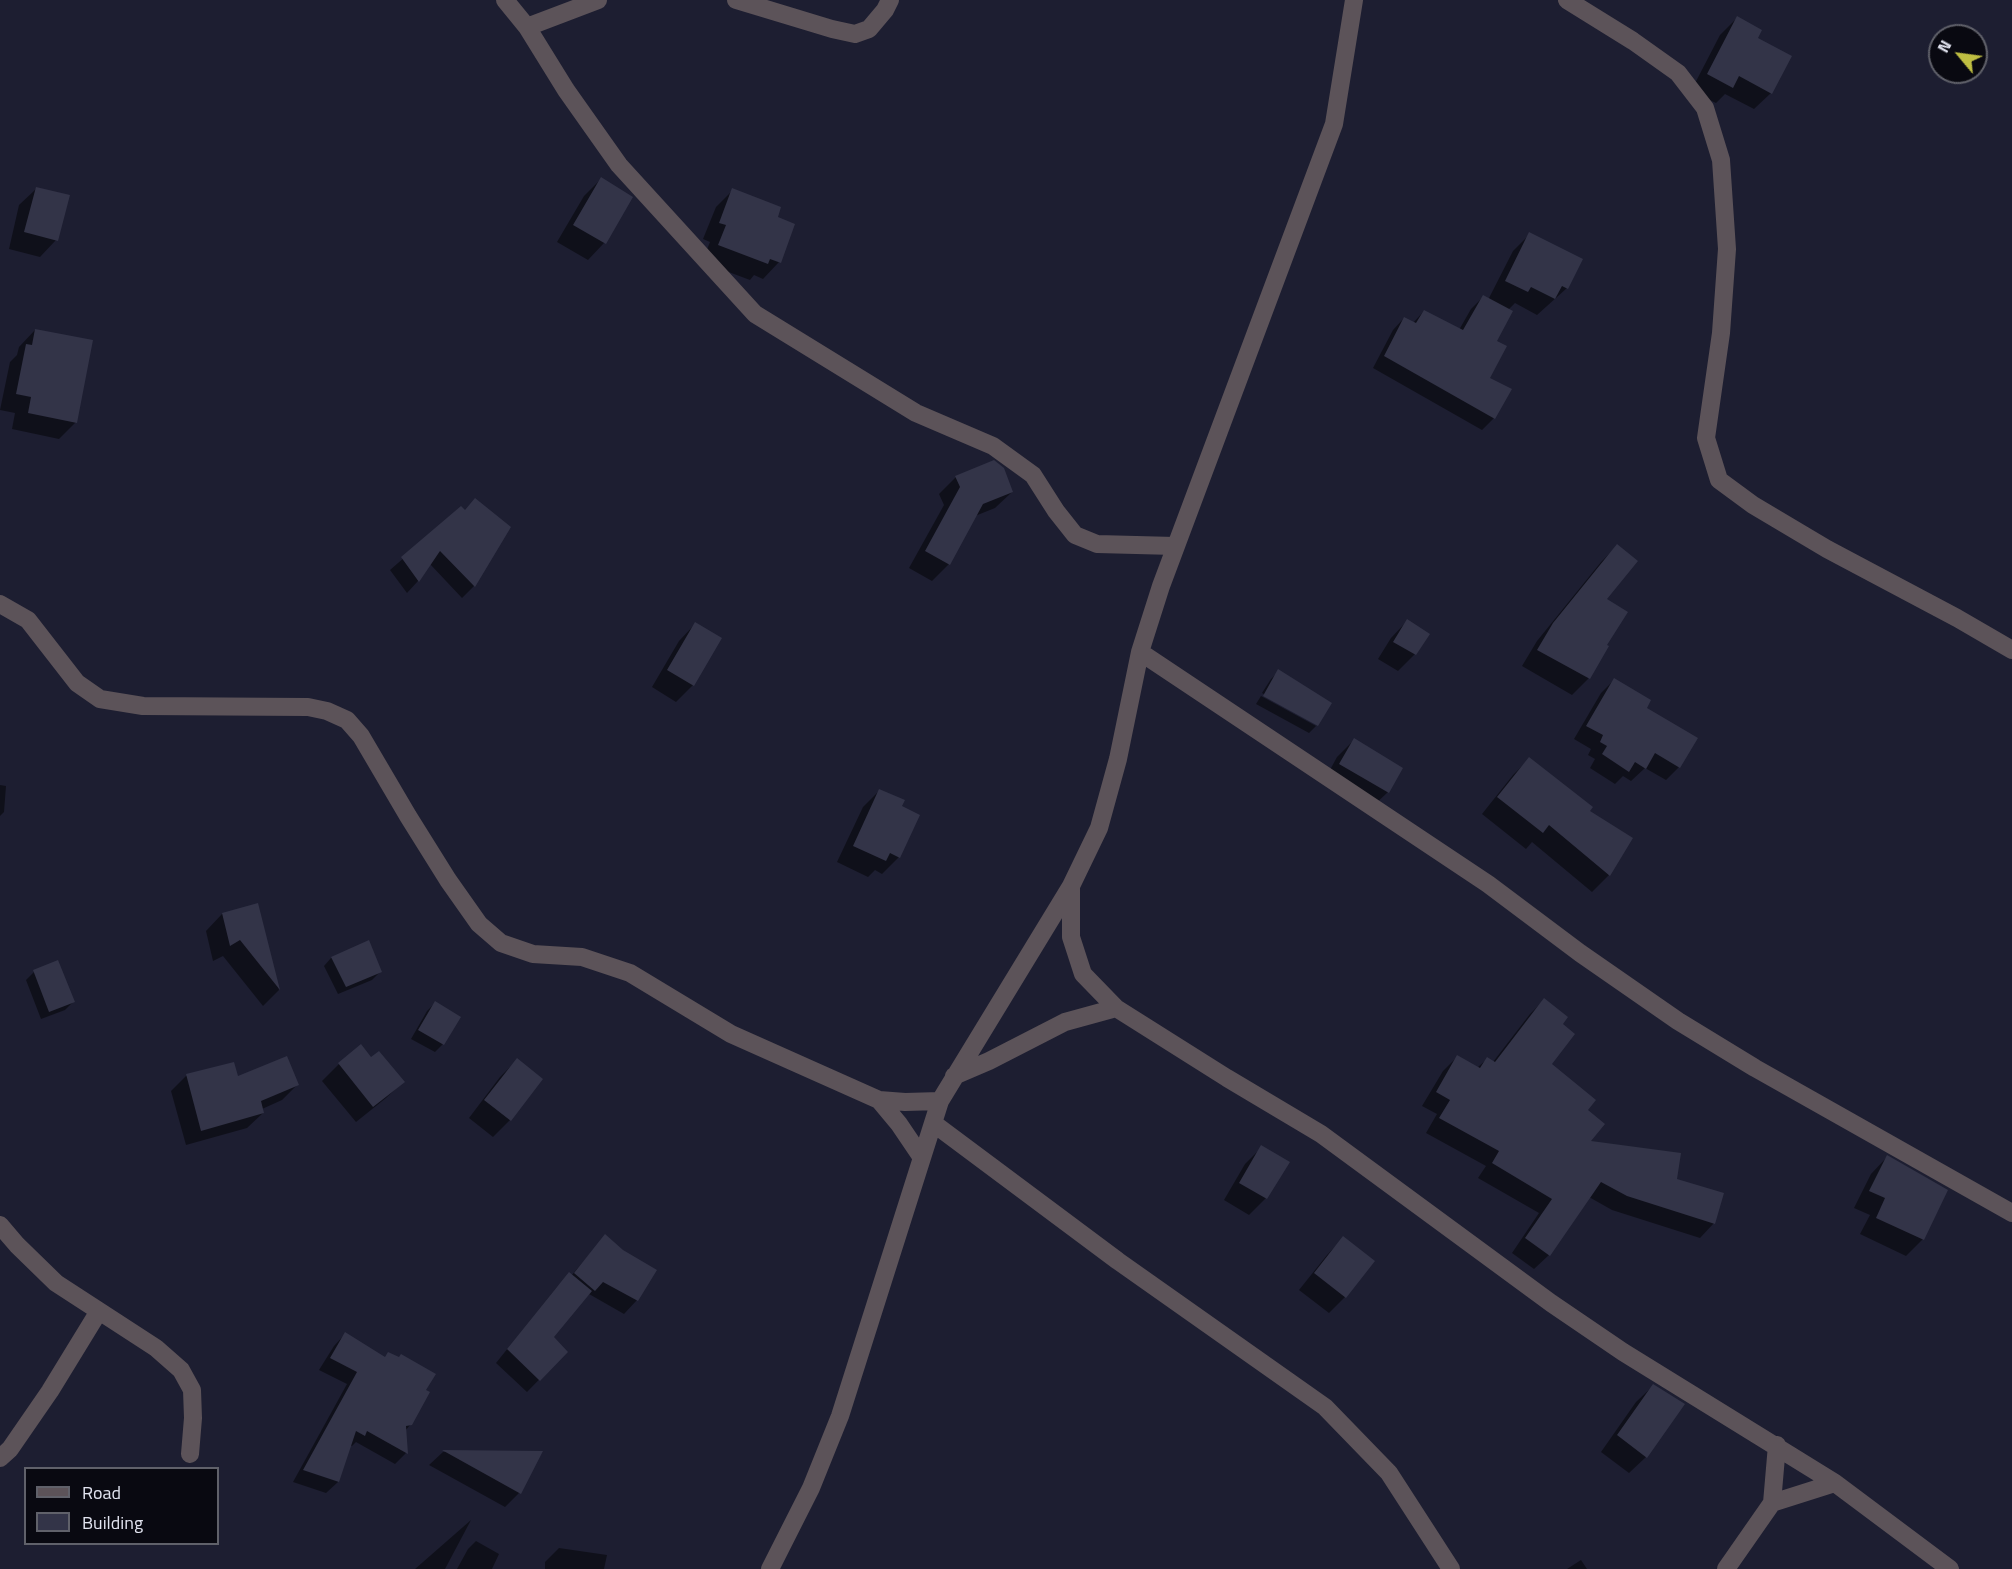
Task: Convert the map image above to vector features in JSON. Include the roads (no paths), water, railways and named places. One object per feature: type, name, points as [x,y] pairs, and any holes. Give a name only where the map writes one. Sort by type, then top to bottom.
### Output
[{"type":"street","points":[[505,0],[527,27],[566,90],[619,165],[755,314],[916,413],[993,446],[1033,475],[1056,511],[1075,535],[1097,544],[1174,546]]},
{"type":"street","points":[[527,27],[598,0]]},
{"type":"street","points":[[736,0],[855,34],[869,29],[885,10],[890,0]]},
{"type":"street","points":[[770,1569],[811,1488],[840,1416],[940,1101],[1071,886],[1099,828],[1118,759],[1140,652],[1174,546],[1209,459],[1334,123],[1354,0]]},
{"type":"street","points":[[1567,0],[1634,41],[1677,73],[1705,108],[1721,160],[1727,249],[1721,333],[1706,438],[1719,480],[1753,505],[1827,549],[2012,650]]},
{"type":"street","points":[[0,603],[28,620],[77,683],[100,699],[143,706],[308,707],[327,711],[347,720],[362,736],[408,816],[460,898],[479,924],[501,943],[533,954],[582,957],[630,973],[731,1034],[879,1100],[940,1101]]},
{"type":"street","points":[[1140,652],[1488,884],[1580,953],[1678,1021],[1755,1068],[2012,1213]]},
{"type":"street","points":[[1071,886],[1071,937],[1083,974],[1116,1008],[1321,1134],[1560,1309],[1651,1369],[1835,1483],[1950,1569]]},
{"type":"street","points":[[954,1076],[989,1061],[1065,1022],[1116,1008]]},
{"type":"street","points":[[879,1100],[922,1158]]},
{"type":"street","points":[[933,1123],[1118,1261],[1325,1407],[1389,1473],[1451,1569]]},
{"type":"street","points":[[0,1225],[56,1283],[156,1348],[181,1370],[192,1390],[193,1418],[190,1454]]},
{"type":"street","points":[[0,1458],[10,1449],[50,1391],[99,1311]]},
{"type":"street","points":[[1726,1569],[1772,1503],[1777,1445]]},
{"type":"street","points":[[1772,1503],[1835,1483]]}]
